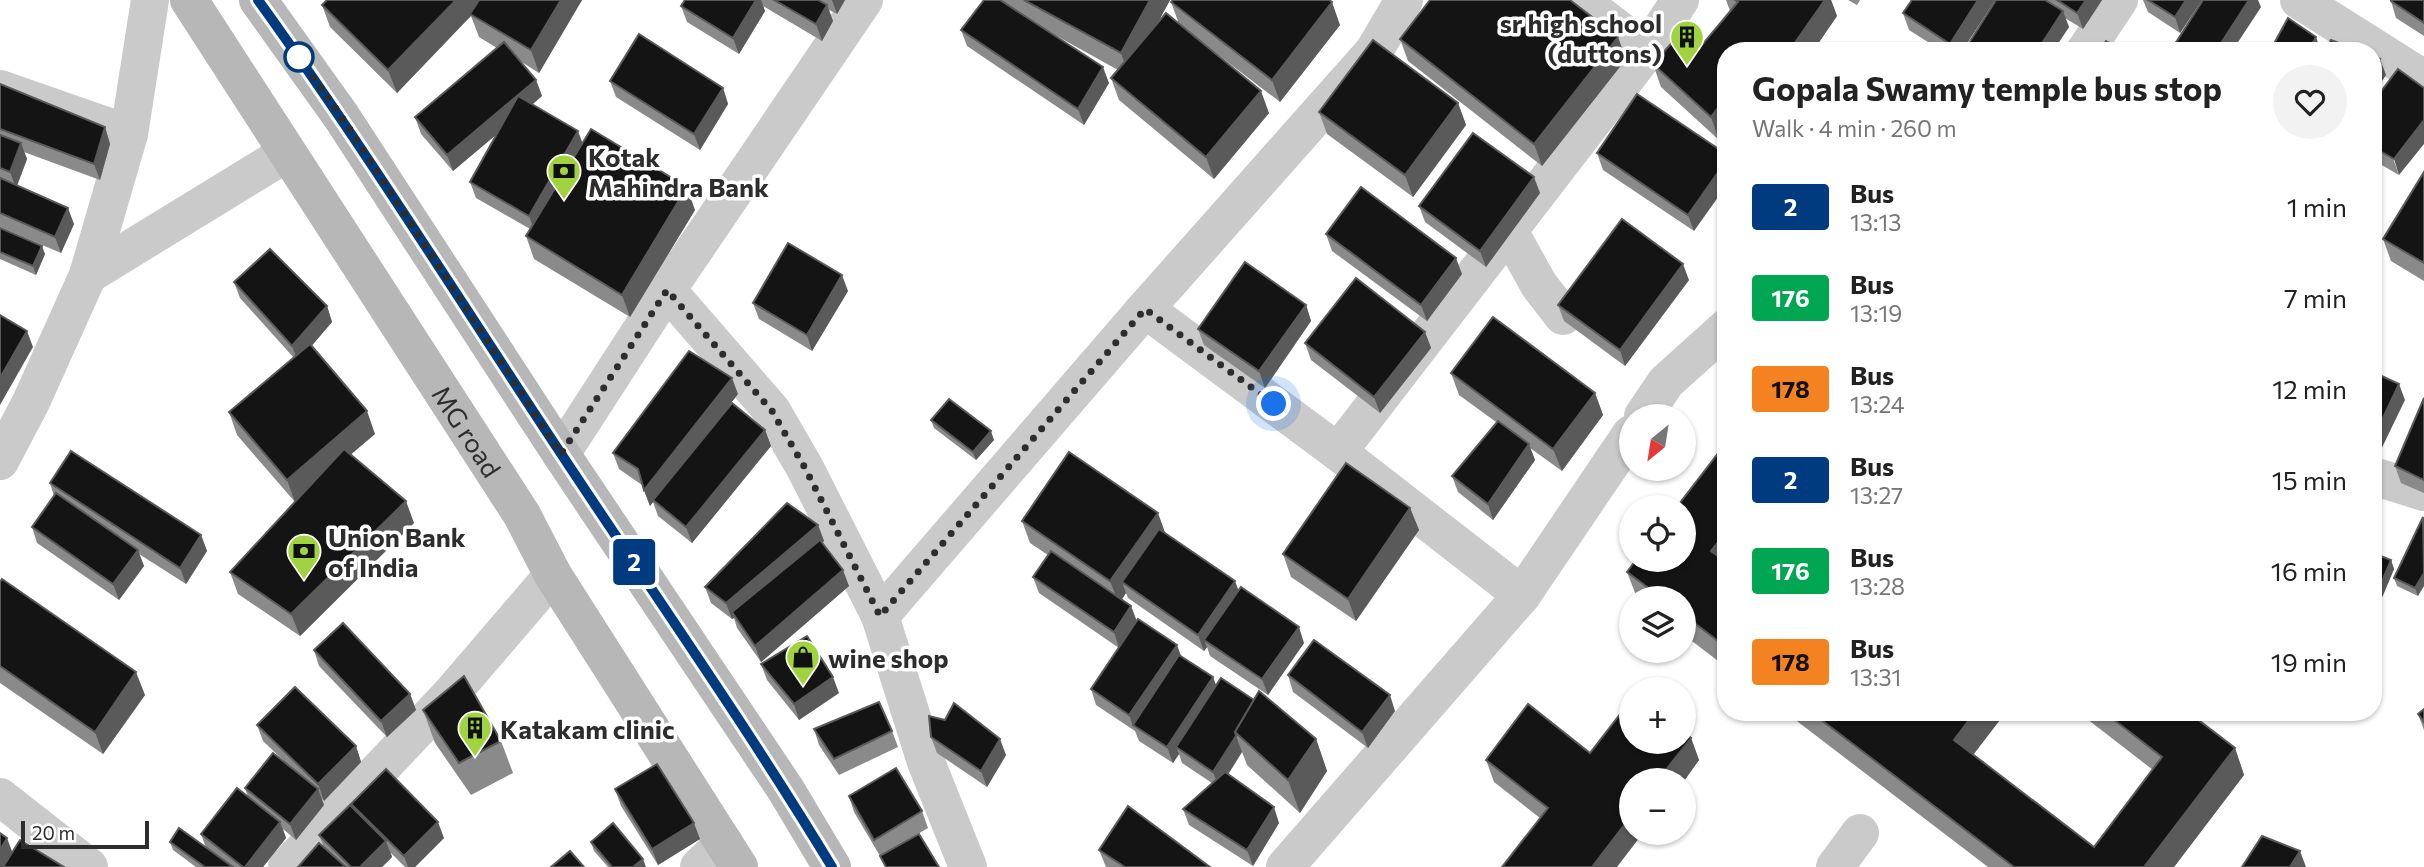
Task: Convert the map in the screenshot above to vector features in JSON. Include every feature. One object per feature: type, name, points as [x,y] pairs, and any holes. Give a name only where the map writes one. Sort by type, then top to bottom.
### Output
[{"type":"main road","name":"MG road","points":[[189,0],[522,515],[553,575],[721,859]]},
{"type":"main road","points":[[258,0],[349,127],[561,454],[786,790],[832,867]]},
{"type":"street","points":[[0,461],[31,402],[88,275],[129,134],[150,0]]},
{"type":"street","points":[[561,454],[667,290],[864,0]]},
{"type":"street","points":[[880,616],[1145,309],[1374,51],[1405,0]]},
{"type":"street","points":[[1580,0],[1647,51]]},
{"type":"street","points":[[1338,452],[1647,51],[1681,0]]},
{"type":"street","points":[[2091,42],[2119,0]]},
{"type":"street","points":[[2299,0],[2365,42]]},
{"type":"street","points":[[2382,52],[2424,79]]},
{"type":"street","points":[[0,89],[129,134]]},
{"type":"street","points":[[88,275],[287,153]]},
{"type":"street","points":[[1509,231],[1539,285],[1563,316]]},
{"type":"street","points":[[667,290],[772,411],[805,468],[880,616],[926,762],[968,867]]},
{"type":"street","points":[[1145,309],[1338,452],[1522,595]]},
{"type":"street","points":[[1651,404],[1666,382],[1717,336]]},
{"type":"street","points":[[1285,867],[1522,595],[1619,452]]},
{"type":"street","points":[[2382,479],[2424,492]]},
{"type":"street","points":[[287,867],[450,695],[553,575]]},
{"type":"street","points":[[0,797],[89,867]]},
{"type":"street","points":[[1835,867],[1860,833]]},
{"type":"building","points":[[327,0],[456,0],[388,70],[322,5]]},
{"type":"building","points":[[479,0],[561,0],[531,50],[470,14]]},
{"type":"building","points":[[685,0],[756,0],[733,38],[681,6]]},
{"type":"building","points":[[774,0],[818,0],[827,5],[816,24]]},
{"type":"building","points":[[984,0],[1000,0],[1103,67],[1078,109],[961,30]]},
{"type":"building","points":[[1024,0],[1150,0],[1121,53]]},
{"type":"building","points":[[1430,0],[1570,0],[1618,37],[1534,144],[1400,39]]},
{"type":"building","points":[[1735,0],[1825,0],[1795,42],[1717,42],[1717,109],[1711,117],[1653,64],[1677,37],[1697,51],[1738,2]]},
{"type":"building","points":[[1912,0],[1978,0],[1951,42],[1947,42],[1903,13]]},
{"type":"building","points":[[1996,0],[2045,0],[2063,11],[2043,42],[1970,42]]},
{"type":"building","points":[[2057,0],[2086,0],[2077,13]]},
{"type":"building","points":[[2148,0],[2186,0],[2175,17]]},
{"type":"building","points":[[2203,0],[2249,0],[2222,42],[2176,42]]},
{"type":"building","points":[[2424,0],[2424,23],[2391,1]]},
{"type":"building","points":[[1171,2],[1332,2],[1272,80]]},
{"type":"building","points":[[1166,13],[1261,91],[1206,157],[1111,78]]},
{"type":"building","points":[[2288,18],[2316,37],[2313,42],[2275,42]]},
{"type":"building","points":[[639,34],[723,88],[694,134],[610,81]]},
{"type":"building","points":[[1373,40],[1458,103],[1405,175],[1319,112]]},
{"type":"building","points":[[504,42],[536,80],[447,155],[415,117]]},
{"type":"building","points":[[2398,69],[2424,88],[2424,120],[2394,159],[2382,152],[2382,90]]},
{"type":"building","points":[[0,84],[105,127],[94,164],[0,129]]},
{"type":"building","points":[[1637,94],[1717,148],[1717,174],[1688,215],[1597,153]]},
{"type":"building","points":[[518,96],[578,131],[529,216],[470,182]]},
{"type":"building","points":[[591,129],[687,187],[622,295],[526,236]]},
{"type":"building","points":[[1473,133],[1534,177],[1480,251],[1419,206]]},
{"type":"building","points":[[0,135],[21,143],[10,172],[0,168]]},
{"type":"building","points":[[2424,172],[2424,263],[2383,239]]},
{"type":"building","points":[[0,178],[68,208],[55,237],[0,213]]},
{"type":"building","points":[[1361,187],[1456,258],[1421,305],[1326,234]]},
{"type":"building","points":[[1622,219],[1683,264],[1620,350],[1558,305]]},
{"type":"building","points":[[0,228],[42,246],[33,266],[0,252]]},
{"type":"building","points":[[788,243],[842,275],[807,335],[753,303]]},
{"type":"building","points":[[270,249],[327,306],[292,346],[234,282]]},
{"type":"building","points":[[1245,262],[1306,305],[1259,371],[1198,329]]},
{"type":"building","points":[[1356,278],[1425,332],[1374,397],[1305,343]]},
{"type":"building","points":[[0,315],[27,331],[0,378]]},
{"type":"building","points":[[1493,317],[1595,393],[1553,449],[1451,373]]},
{"type":"building","points":[[310,344],[367,411],[287,480],[229,412]]},
{"type":"building","points":[[689,351],[732,378],[644,490],[638,469],[613,453]]},
{"type":"building","points":[[2382,376],[2399,384],[2382,420]]},
{"type":"building","points":[[2424,398],[2424,480],[2395,466]]},
{"type":"building","points":[[949,399],[991,431],[973,452],[931,420]]},
{"type":"building","points":[[732,403],[765,430],[686,527],[653,500]]},
{"type":"building","points":[[1498,421],[1529,444],[1488,504],[1452,476]]},
{"type":"building","points":[[344,449],[406,501],[291,614],[230,572]]},
{"type":"building","points":[[71,451],[201,535],[180,568],[50,483]]},
{"type":"building","points":[[1069,452],[1158,513],[1110,581],[1022,521]]},
{"type":"building","points":[[1717,455],[1717,543],[1711,551],[1717,555],[1717,640],[1696,624],[1696,586],[1646,586],[1627,572],[1696,572],[1696,495],[1686,495]]},
{"type":"building","points":[[1346,463],[1410,508],[1348,599],[1283,554]]},
{"type":"building","points":[[56,493],[138,550],[113,584],[32,527]]},
{"type":"building","points":[[787,503],[818,525],[726,603],[705,587]]},
{"type":"building","points":[[2423,517],[2424,573],[2415,588],[2394,578]]},
{"type":"building","points":[[1159,529],[1235,581],[1198,635],[1122,582]]},
{"type":"building","points":[[820,540],[843,570],[755,646],[732,612]]},
{"type":"building","points":[[1051,551],[1131,606],[1114,632],[1033,577]]},
{"type":"building","points":[[2382,556],[2391,560],[2382,581]]},
{"type":"building","points":[[2,579],[136,672],[95,732],[0,666]]},
{"type":"building","points":[[1241,587],[1299,627],[1262,679],[1204,640]]},
{"type":"building","points":[[1138,619],[1177,645],[1129,715],[1091,689]]},
{"type":"building","points":[[343,623],[410,694],[381,721],[314,650]]},
{"type":"building","name":"wine shop","points":[[807,636],[833,677],[794,704],[761,664]]},
{"type":"building","points":[[1314,640],[1390,695],[1362,732],[1288,675]]},
{"type":"building","points":[[1179,655],[1213,677],[1167,747],[1133,725]]},
{"type":"building","points":[[464,676],[501,741],[459,763],[423,710]]},
{"type":"building","points":[[1221,678],[1254,700],[1235,732],[1236,736],[1213,772],[1176,747]]},
{"type":"building","points":[[295,687],[356,746],[318,784],[257,725]]},
{"type":"building","points":[[1259,691],[1316,739],[1288,780],[1235,732]]},
{"type":"building","points":[[879,702],[892,731],[834,759],[814,729]]},
{"type":"building","points":[[954,703],[1000,739],[981,771],[931,737],[929,716],[945,720]]},
{"type":"building","points":[[1528,704],[1590,753],[1619,716],[1619,754],[1678,754],[1667,768],[1619,768],[1619,832],[1592,867],[1502,867],[1548,808],[1486,760]]},
{"type":"building","points":[[2424,709],[2424,722],[2418,714]]},
{"type":"building","points":[[1823,721],[1968,721],[1954,740],[2094,847],[2162,757],[2116,721],[2200,721],[2235,748],[2144,867],[2014,867]]},
{"type":"building","points":[[273,753],[318,789],[290,824],[245,788]]},
{"type":"building","points":[[657,764],[694,823],[652,849],[615,789]]},
{"type":"building","points":[[896,768],[922,811],[874,840],[849,796]]},
{"type":"building","points":[[386,769],[438,822],[404,856],[351,804]]},
{"type":"building","points":[[1225,772],[1274,807],[1247,850],[1183,809]]},
{"type":"building","points":[[237,788],[280,822],[245,867],[201,834]]},
{"type":"building","points":[[350,805],[386,841],[360,867],[351,867],[319,835]]},
{"type":"building","points":[[1128,806],[1210,867],[1125,867],[1099,850]]},
{"type":"building","points":[[613,823],[643,859],[633,867],[612,867],[591,842]]},
{"type":"building","points":[[179,828],[233,867],[205,867],[170,842]]},
{"type":"building","points":[[0,833],[7,838],[0,850]]},
{"type":"building","points":[[919,834],[939,867],[886,867],[880,856]]},
{"type":"building","points":[[2262,836],[2300,851],[2290,867],[2242,867]]},
{"type":"building","points":[[20,840],[64,867],[3,867]]},
{"type":"building","points":[[319,843],[346,867],[298,867]]},
{"type":"building","points":[[570,851],[584,867],[551,867]]},
{"type":"bus line","name":"2","points":[[258,0],[341,116],[561,454],[786,790],[832,867]]},
{"type":"place","name":"sr high school (duttons)","points":[[1687,67]]},
{"type":"place","name":"Kotak Mahindra Bank","points":[[564,201]]},
{"type":"place","name":"Union Bank of India","points":[[304,581]]},
{"type":"place","name":"wine shop","points":[[803,687]]},
{"type":"place","name":"Katakam clinic","points":[[475,758]]},
{"type":"route","points":[[299,57],[341,116],[561,454],[667,290],[772,411],[805,468],[880,616],[1145,309],[1274,404]]}]
